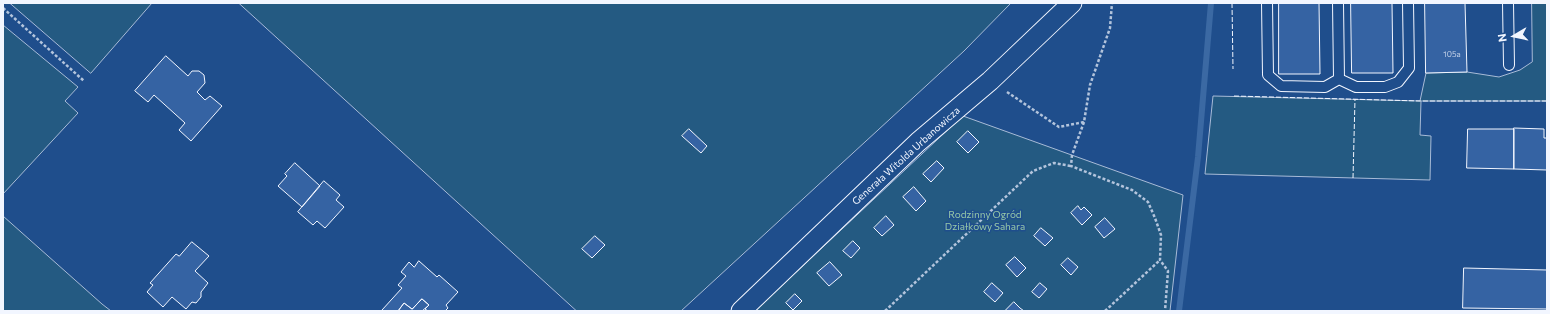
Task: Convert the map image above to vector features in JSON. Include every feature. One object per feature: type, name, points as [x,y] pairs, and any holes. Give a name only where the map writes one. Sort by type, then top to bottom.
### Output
[{"type":"street","name":"Generała Witolda Urbanowicza","points":[[741,311],[918,142],[990,81],[1072,3]]},
{"type":"lane","points":[[1267,3],[1268,75],[1281,86],[1325,87],[1339,79]]},
{"type":"lane","points":[[1338,3],[1339,79]]},
{"type":"lane","points":[[1339,79],[1356,87],[1385,87],[1398,82],[1409,68],[1408,3]]},
{"type":"lane","points":[[1508,3],[1509,65]]},
{"type":"path","points":[[1071,166],[1072,155],[1084,122],[1090,85],[1110,28],[1112,3]]},
{"type":"path","points":[[3,8],[84,81]]},
{"type":"path","points":[[990,81],[1059,127],[1084,122]]},
{"type":"path","points":[[886,311],[1032,171],[1054,163],[1071,166],[1132,190],[1148,202],[1161,235],[1160,260],[1168,271],[1165,311]]},
{"type":"path","points":[[1105,311],[1160,260]]},
{"type":"green space","points":[[10,3],[152,3],[91,73]]},
{"type":"green space","points":[[239,3],[1011,3],[964,51],[681,311],[577,311]]},
{"type":"green space","points":[[1532,3],[1547,3],[1547,101],[1421,101],[1420,135],[1431,136],[1430,180],[1205,174],[1213,96],[1420,101],[1426,73],[1467,72],[1499,77],[1520,70],[1532,62]]},
{"type":"green space","points":[[3,25],[78,87],[65,101],[78,113],[3,194]]},
{"type":"green space","name":"Rodzinny Ogród Działkowy Sahara","points":[[963,116],[1183,195],[1170,311],[755,311]]},
{"type":"green space","points":[[3,216],[102,304],[111,311],[3,311]]},
{"type":"building","points":[[1279,3],[1319,3],[1320,74],[1279,74]]},
{"type":"building","points":[[1351,3],[1392,3],[1393,73],[1352,73]]},
{"type":"building","points":[[1425,3],[1465,3],[1467,72],[1426,73]]},
{"type":"building","points":[[166,56],[188,76],[192,71],[199,71],[204,75],[205,83],[197,92],[205,100],[210,96],[222,106],[191,141],[179,130],[185,123],[154,95],[148,102],[135,91]]},
{"type":"building","points":[[1514,128],[1544,129],[1544,138],[1547,138],[1547,170],[1514,169]]},
{"type":"building","points":[[689,129],[707,146],[701,153],[682,136]]},
{"type":"building","points":[[1468,129],[1514,129],[1514,169],[1467,168]]},
{"type":"building","points":[[968,131],[979,142],[968,153],[957,142]]},
{"type":"building","points":[[937,161],[944,168],[931,182],[923,174]]},
{"type":"building","points":[[295,163],[320,186],[302,207],[278,186],[287,176],[285,174]]},
{"type":"building","points":[[324,181],[340,195],[336,200],[344,207],[325,228],[317,221],[313,225],[298,212]]},
{"type":"building","points":[[914,187],[926,201],[916,211],[903,197]]},
{"type":"building","points":[[1078,206],[1081,210],[1084,207],[1092,215],[1082,225],[1071,213]]},
{"type":"building","points":[[886,216],[894,225],[882,236],[874,228]]},
{"type":"building","points":[[1105,218],[1115,229],[1104,238],[1095,227]]},
{"type":"building","points":[[1041,228],[1053,238],[1045,246],[1034,236]]},
{"type":"building","points":[[595,236],[605,245],[592,258],[582,249]]},
{"type":"building","points":[[853,241],[860,248],[851,258],[843,251]]},
{"type":"building","points":[[192,242],[209,256],[195,271],[208,283],[201,292],[201,297],[196,303],[192,302],[186,309],[172,297],[163,307],[147,292],[153,285],[150,283],[176,254],[179,256]]},
{"type":"building","points":[[1015,257],[1026,268],[1017,277],[1006,265]]},
{"type":"building","points":[[1068,258],[1078,267],[1071,275],[1061,265]]},
{"type":"building","points":[[419,261],[437,277],[439,275],[458,292],[446,305],[448,308],[445,311],[428,311],[425,309],[429,305],[422,299],[412,309],[404,303],[398,311],[383,311],[382,310],[402,288],[398,285],[406,276],[401,272],[409,262],[414,267]]},
{"type":"building","points":[[830,262],[842,275],[829,286],[817,273]]},
{"type":"building","points":[[1464,268],[1547,270],[1547,309],[1463,308]]},
{"type":"building","points":[[992,283],[1003,293],[995,302],[984,292]]},
{"type":"building","points":[[1040,283],[1047,289],[1039,298],[1032,292]]},
{"type":"building","points":[[795,294],[802,301],[793,310],[786,303]]},
{"type":"building","points":[[422,299],[429,305],[422,311],[398,311],[404,303],[412,309]]},
{"type":"building","points":[[1014,302],[1020,308],[1024,311],[1005,311]]},
{"type":"waterway","points":[[1179,311],[1198,157],[1211,3]]},
{"type":"fence","points":[[1232,3],[1233,69]]},
{"type":"fence","points":[[1234,96],[1421,101],[1547,101]]},
{"type":"fence","points":[[1353,178],[1355,99]]}]
